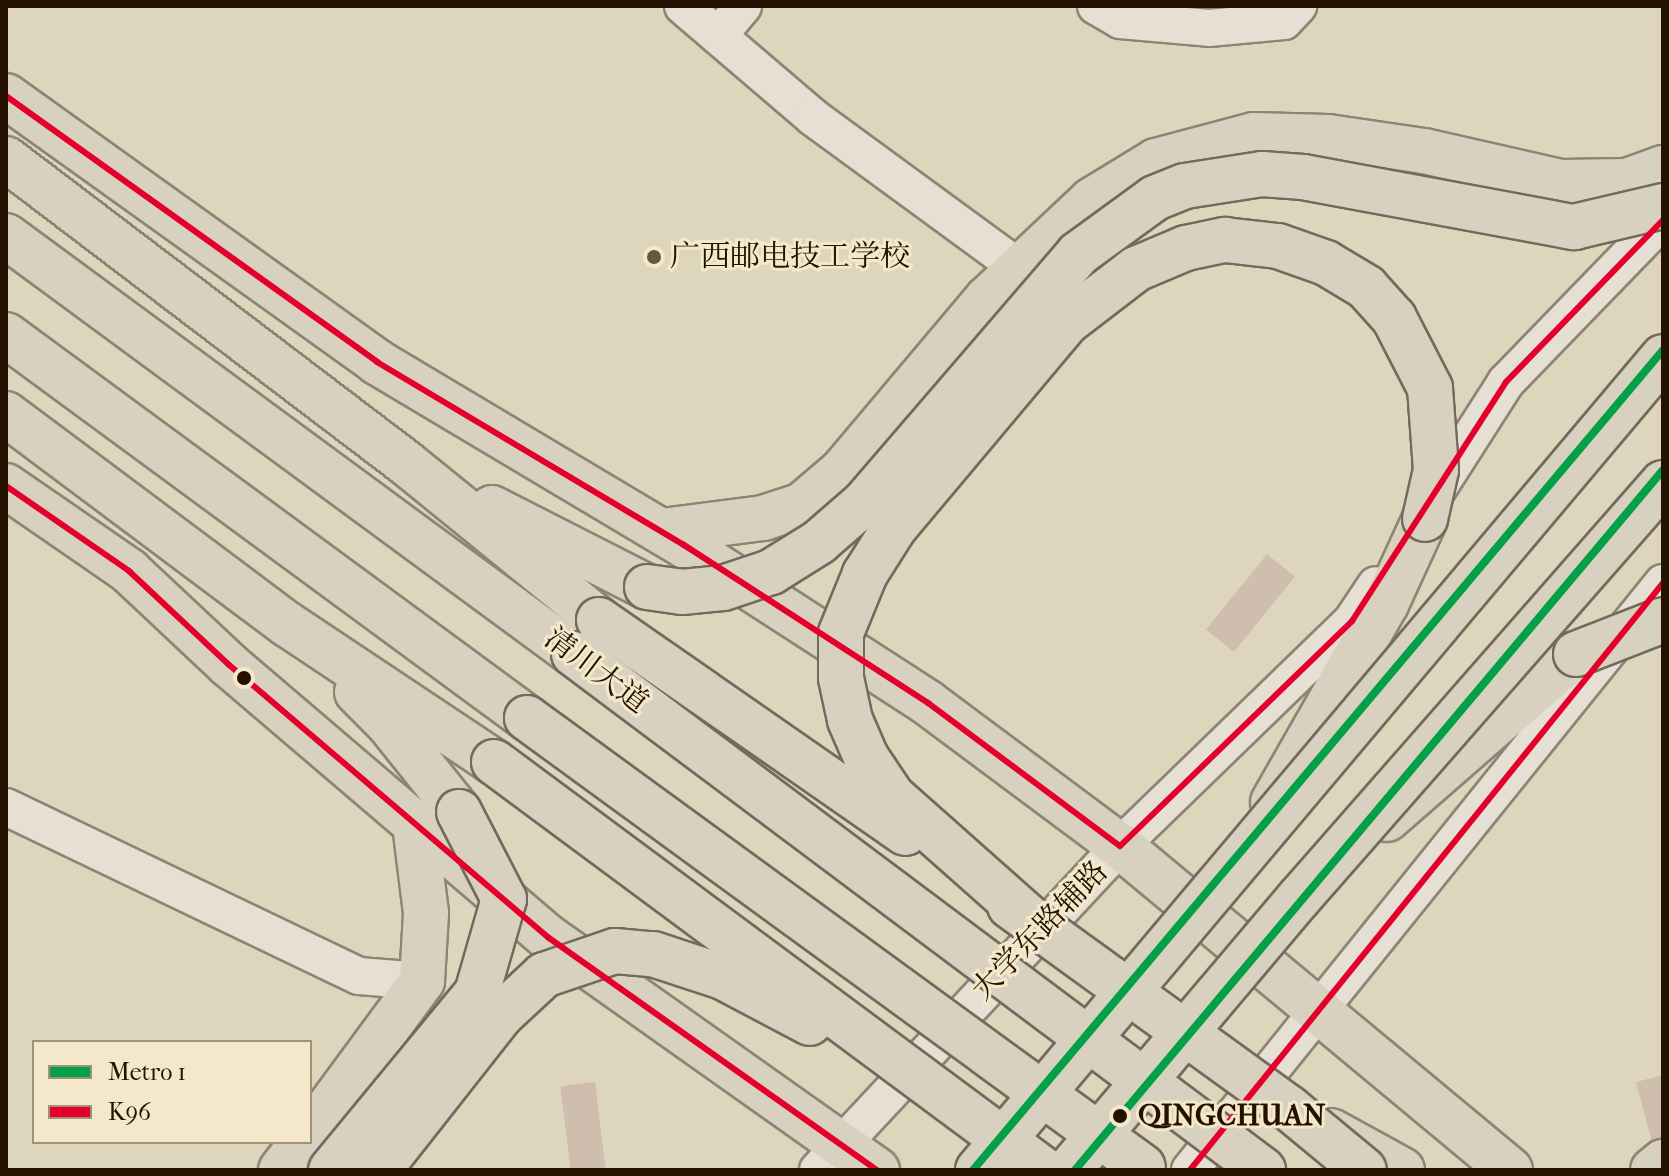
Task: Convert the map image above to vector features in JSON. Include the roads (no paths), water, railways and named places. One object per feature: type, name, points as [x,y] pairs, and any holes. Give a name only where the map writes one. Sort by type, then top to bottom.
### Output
[{"type":"main road","points":[[6,96],[377,362],[662,531],[928,703],[1120,846],[1510,1170]]},
{"type":"main road","points":[[662,531],[763,518],[801,506],[842,471],[987,299],[1092,200],[1156,161],[1254,135],[1328,137],[1424,151],[1561,182],[1627,181],[1663,168]]},
{"type":"main road","points":[[6,159],[406,463],[586,637],[1035,923],[1289,1108],[1364,1170]]},
{"type":"main road","points":[[406,463],[647,587],[682,592],[723,588],[771,572],[819,542],[865,502],[1078,254],[1144,205],[1185,186],[1262,174],[1303,177],[1574,227],[1663,206]]},
{"type":"main road","points":[[6,175],[67,204]]},
{"type":"main road","name":"清川大道","points":[[6,236],[586,637],[1263,1170]]},
{"type":"main road","points":[[1035,923],[892,796],[874,770],[850,720],[841,678],[841,633],[865,574],[894,528],[1067,322],[1136,269],[1186,248],[1225,240],[1278,246],[1326,263],[1366,287],[1415,350],[1430,388],[1436,427],[1436,470],[1419,533],[1386,604],[1242,857]]},
{"type":"main road","points":[[6,335],[1146,1168]]},
{"type":"main road","points":[[978,1170],[1663,357]]},
{"type":"main road","points":[[6,414],[287,624],[494,762],[1044,1170]]},
{"type":"main road","points":[[1069,1170],[1299,898],[1663,483]]},
{"type":"main road","points":[[6,486],[129,571],[415,825],[549,938],[828,1156],[877,1170]]},
{"type":"main road","points":[[1299,898],[1576,654],[1663,620]]},
{"type":"main road","points":[[287,624],[388,723],[459,812],[504,899],[477,993],[331,1170]]},
{"type":"main road","points":[[312,1130],[422,981],[426,913],[415,825]]},
{"type":"main road","points":[[379,1170],[522,996],[544,975],[615,951],[653,954],[723,977],[920,1078]]},
{"type":"main road","points":[[1289,1108],[1402,1170]]},
{"type":"main road","points":[[281,1170],[301,1144]]},
{"type":"main road","points":[[1653,1170],[1663,1162]]},
{"type":"street","points":[[683,6],[814,118],[1019,268]]},
{"type":"street","points":[[718,36],[743,6]]},
{"type":"street","points":[[1096,6],[1120,20],[1209,28],[1284,21],[1298,6]]},
{"type":"street","name":"大学东路辅路","points":[[828,1156],[1120,846],[1352,621],[1506,382],[1663,220]]},
{"type":"street","points":[[1190,1170],[1663,583]]},
{"type":"street","points":[[6,807],[359,976],[422,981]]},
{"type":"metro line","name":"1","points":[[973,1170],[1663,350]]},
{"type":"metro line","name":"1","points":[[1075,1170],[1663,470]]},
{"type":"place","name":"广西邮电技工学校","points":[[654,257]]},
{"type":"place","name":"QINGCHUAN","points":[[1120,1116]]}]
